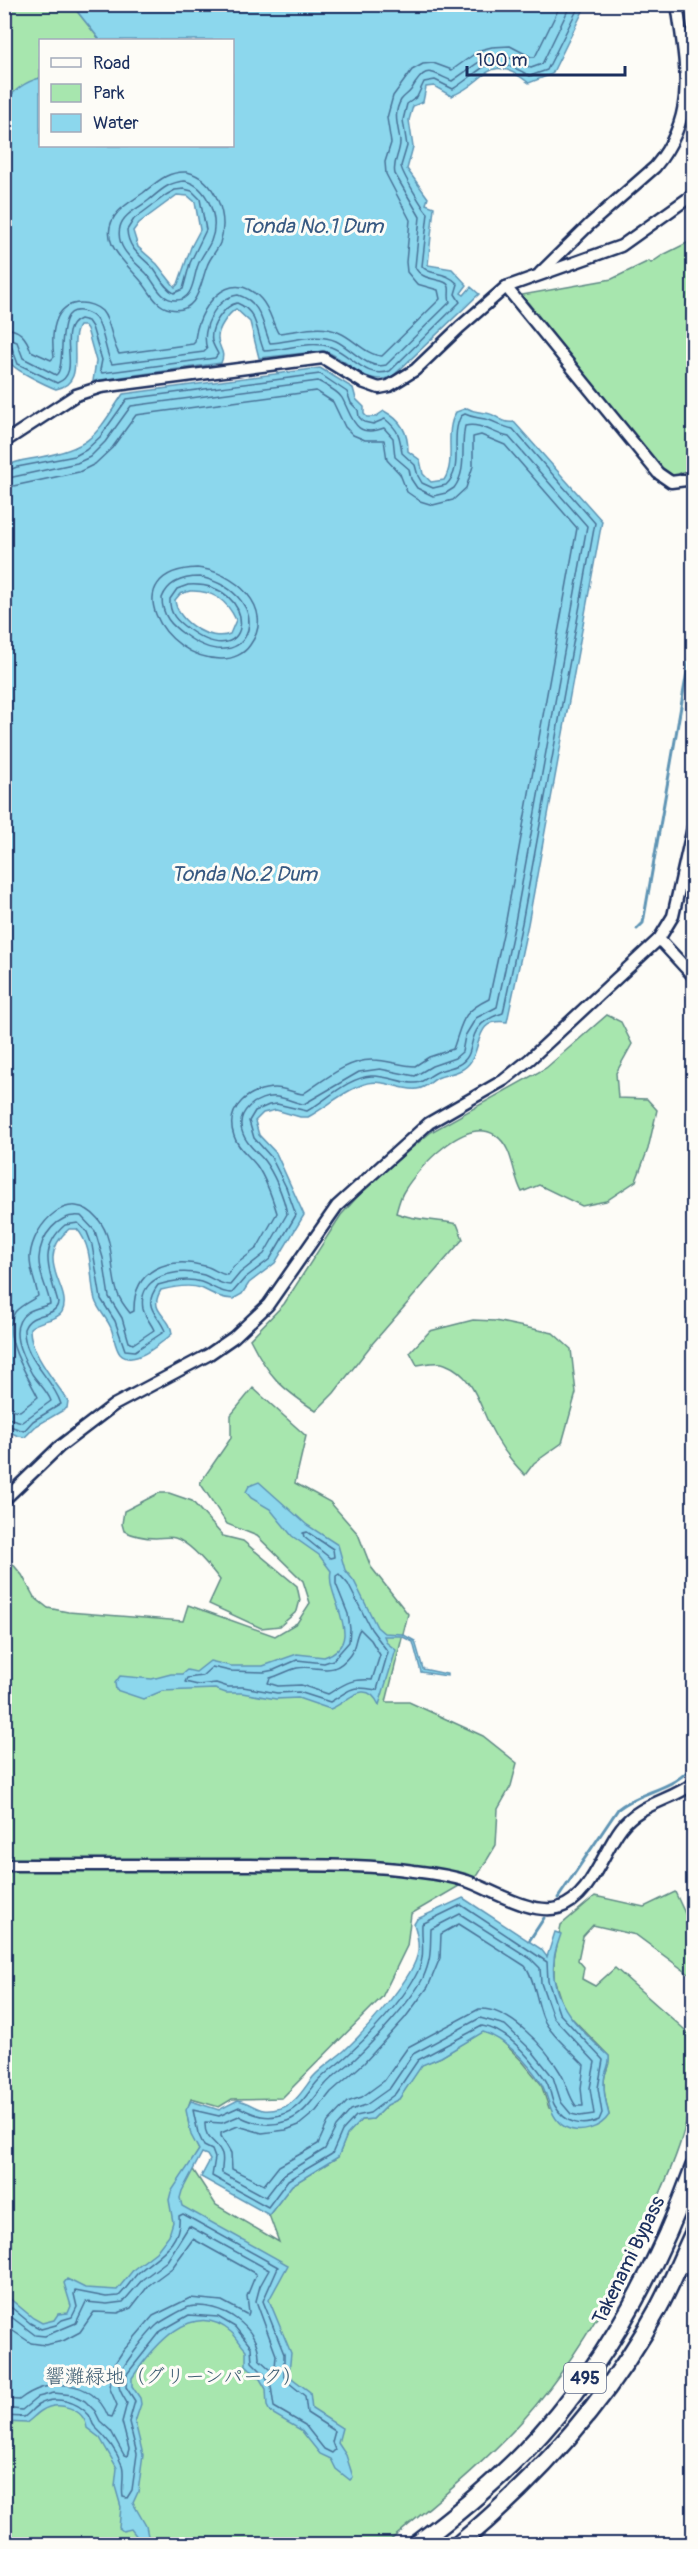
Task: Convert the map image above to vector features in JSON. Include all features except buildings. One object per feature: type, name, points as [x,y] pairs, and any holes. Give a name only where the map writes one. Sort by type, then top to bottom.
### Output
[{"type":"highway","name":"Takenami Bypass","points":[[417,2544],[461,2511],[525,2452],[569,2399],[615,2336],[648,2276],[683,2198],[693,2167]]},
{"type":"highway","name":"495","points":[[459,2544],[541,2470],[584,2418],[628,2358],[659,2307],[693,2232]]},
{"type":"street","points":[[538,275],[590,224],[660,163],[686,118],[688,76],[677,4]]},
{"type":"street","points":[[4,442],[76,395],[101,387],[323,357],[362,382],[379,388],[389,386],[415,370],[506,287],[621,246],[693,194]]},
{"type":"street","points":[[506,287],[658,473],[671,482],[693,479]]},
{"type":"street","points":[[4,1500],[59,1447],[107,1410],[154,1382],[208,1355],[234,1337],[268,1305],[337,1206],[429,1123],[504,1080],[530,1059],[659,939],[673,916],[693,822]]},
{"type":"street","points":[[659,939],[693,977]]},
{"type":"street","points":[[4,1865],[315,1866],[412,1871],[466,1881],[544,1910],[558,1908],[574,1899],[632,1815],[648,1805],[685,1790],[693,1783]]},
{"type":"green space","points":[[6,4],[72,5],[99,39],[39,39],[39,78],[21,87],[5,102]]},
{"type":"green space","points":[[693,240],[693,469],[675,477],[663,473],[522,295],[612,279],[649,261],[651,263]]},
{"type":"green space","points":[[607,1015],[621,1022],[632,1044],[616,1073],[618,1098],[647,1099],[657,1110],[648,1149],[636,1181],[606,1201],[582,1206],[539,1185],[522,1192],[506,1147],[495,1135],[483,1131],[470,1132],[457,1138],[431,1158],[411,1181],[403,1193],[396,1213],[457,1224],[463,1239],[372,1344],[334,1393],[316,1411],[277,1381],[263,1363],[250,1339],[284,1304],[341,1215],[369,1184],[431,1132],[546,1068]]},
{"type":"green space","points":[[473,1320],[495,1321],[553,1333],[571,1349],[576,1393],[562,1443],[534,1463],[525,1475],[499,1443],[463,1375],[442,1363],[417,1365],[410,1352],[430,1331]]},
{"type":"green space","name":"響灘緑地（グリーンパーク）","points":[[253,1388],[306,1436],[295,1483],[330,1502],[358,1534],[371,1567],[408,1614],[386,1702],[409,1702],[483,1736],[517,1763],[511,1786],[498,1809],[496,1845],[478,1875],[411,1914],[407,1946],[382,1997],[282,2098],[232,2099],[219,2107],[191,2099],[188,2118],[199,2150],[190,2165],[216,2205],[279,2242],[269,2215],[292,2185],[338,2157],[347,2134],[361,2120],[373,2119],[387,2105],[399,2099],[421,2065],[441,2057],[483,2031],[498,2037],[522,2061],[541,2084],[549,2108],[609,2115],[604,2085],[609,2056],[564,2010],[554,1979],[554,1960],[561,1925],[595,1896],[644,1907],[675,1892],[689,1922],[693,1924],[693,1977],[636,1935],[593,1925],[583,1936],[578,1960],[584,1967],[582,1979],[595,1986],[615,1968],[693,2037],[692,2082],[685,2127],[665,2183],[624,2270],[594,2322],[561,2372],[524,2419],[491,2453],[386,2544],[5,2544],[5,1555],[22,1575],[34,1597],[48,1608],[68,1612],[183,1621],[188,1605],[275,1636],[297,1623],[310,1603],[303,1581],[257,1536],[227,1524],[200,1483],[231,1438],[231,1415]]},
{"type":"green space","points":[[159,1493],[169,1493],[192,1501],[223,1536],[243,1541],[297,1586],[300,1600],[297,1611],[280,1626],[261,1628],[209,1604],[220,1580],[194,1550],[173,1537],[144,1537],[124,1531],[122,1524],[124,1511]]},
{"type":"water","name":"Tonda No.1 Dum","points":[[72,5],[586,5],[552,74],[529,83],[515,73],[495,69],[487,72],[463,91],[451,96],[434,86],[426,87],[423,102],[413,106],[409,120],[413,147],[407,169],[428,198],[426,204],[434,207],[428,265],[452,269],[467,285],[461,293],[464,295],[471,287],[479,294],[393,376],[383,379],[365,376],[324,351],[259,358],[250,322],[236,309],[219,331],[218,339],[223,353],[221,363],[93,381],[96,361],[87,329],[85,326],[79,326],[75,343],[74,371],[66,385],[56,389],[12,365],[5,343],[5,102],[25,84],[39,78],[39,147],[234,147],[234,39],[99,39]],"holes":[[[177,195],[188,196],[195,202],[200,230],[175,287],[157,264],[138,247],[133,231],[139,223]]]},
{"type":"water","name":"Tonda No.2 Dum","points":[[320,368],[353,388],[356,399],[364,407],[364,414],[367,417],[375,417],[384,411],[395,418],[405,432],[408,451],[420,460],[423,474],[431,482],[444,480],[448,472],[452,420],[456,412],[467,408],[490,414],[506,422],[514,422],[602,521],[528,924],[507,1022],[495,1022],[487,1026],[482,1032],[473,1058],[468,1065],[459,1071],[437,1078],[423,1087],[411,1089],[374,1082],[345,1093],[308,1117],[276,1110],[263,1113],[255,1121],[259,1135],[276,1153],[304,1215],[275,1263],[249,1283],[242,1294],[233,1299],[220,1297],[191,1286],[161,1290],[157,1298],[158,1309],[168,1322],[172,1334],[147,1353],[126,1358],[118,1351],[111,1328],[95,1300],[86,1245],[77,1229],[69,1229],[58,1241],[53,1264],[63,1294],[62,1312],[57,1317],[30,1328],[38,1356],[68,1401],[67,1408],[36,1426],[25,1437],[4,1429],[5,467],[82,444],[98,430],[123,394]],"holes":[[[198,591],[212,594],[228,607],[236,620],[230,634],[222,636],[204,633],[188,623],[182,616],[175,600],[180,594]]]},
{"type":"water","points":[[259,1482],[307,1525],[338,1545],[345,1570],[354,1581],[377,1627],[384,1633],[402,1634],[415,1641],[423,1669],[447,1674],[447,1676],[421,1672],[413,1642],[401,1636],[384,1636],[387,1643],[396,1650],[379,1705],[374,1697],[362,1692],[330,1709],[298,1698],[276,1699],[242,1693],[226,1693],[215,1689],[162,1691],[143,1699],[116,1690],[115,1683],[120,1676],[152,1679],[171,1674],[182,1674],[187,1670],[196,1672],[210,1661],[231,1666],[263,1666],[297,1654],[324,1657],[337,1650],[343,1641],[344,1630],[331,1582],[331,1571],[319,1555],[292,1536],[270,1509],[251,1498],[246,1492],[249,1486]]},
{"type":"water","points":[[463,1898],[541,1949],[547,1957],[555,1932],[561,1934],[554,1958],[557,1990],[578,2026],[609,2056],[604,2085],[609,2115],[596,2127],[590,2129],[577,2130],[565,2127],[552,2113],[544,2088],[530,2068],[508,2046],[483,2032],[441,2057],[422,2065],[399,2099],[387,2105],[373,2119],[361,2120],[347,2135],[338,2157],[292,2185],[269,2215],[201,2177],[210,2160],[202,2153],[182,2191],[180,2198],[182,2206],[288,2265],[269,2300],[291,2353],[289,2373],[310,2392],[312,2409],[342,2428],[338,2443],[346,2455],[353,2477],[350,2480],[336,2469],[331,2459],[320,2454],[301,2430],[270,2412],[267,2406],[266,2389],[246,2365],[246,2350],[231,2332],[216,2323],[202,2320],[188,2323],[162,2341],[132,2378],[132,2386],[141,2404],[135,2422],[143,2455],[138,2492],[133,2503],[146,2526],[148,2536],[146,2540],[138,2538],[131,2529],[123,2531],[119,2528],[121,2507],[115,2486],[117,2468],[100,2438],[87,2428],[81,2415],[69,2408],[55,2406],[41,2411],[26,2423],[5,2422],[4,2307],[9,2298],[42,2323],[54,2320],[58,2314],[68,2313],[71,2306],[64,2283],[67,2279],[85,2288],[117,2290],[134,2269],[156,2252],[169,2235],[173,2222],[169,2200],[171,2192],[199,2150],[191,2135],[186,2110],[191,2101],[219,2110],[238,2100],[262,2110],[273,2110],[291,2103],[317,2073],[345,2050],[364,2030],[399,1989],[415,1962],[418,1951],[418,1938],[414,1924],[417,1919]]},
{"type":"waterway","points":[[637,929],[643,923],[694,632]]},
{"type":"waterway","points":[[558,1898],[618,1809],[678,1779],[694,1763]]},
{"type":"waterway","points":[[529,1941],[544,1918]]}]
